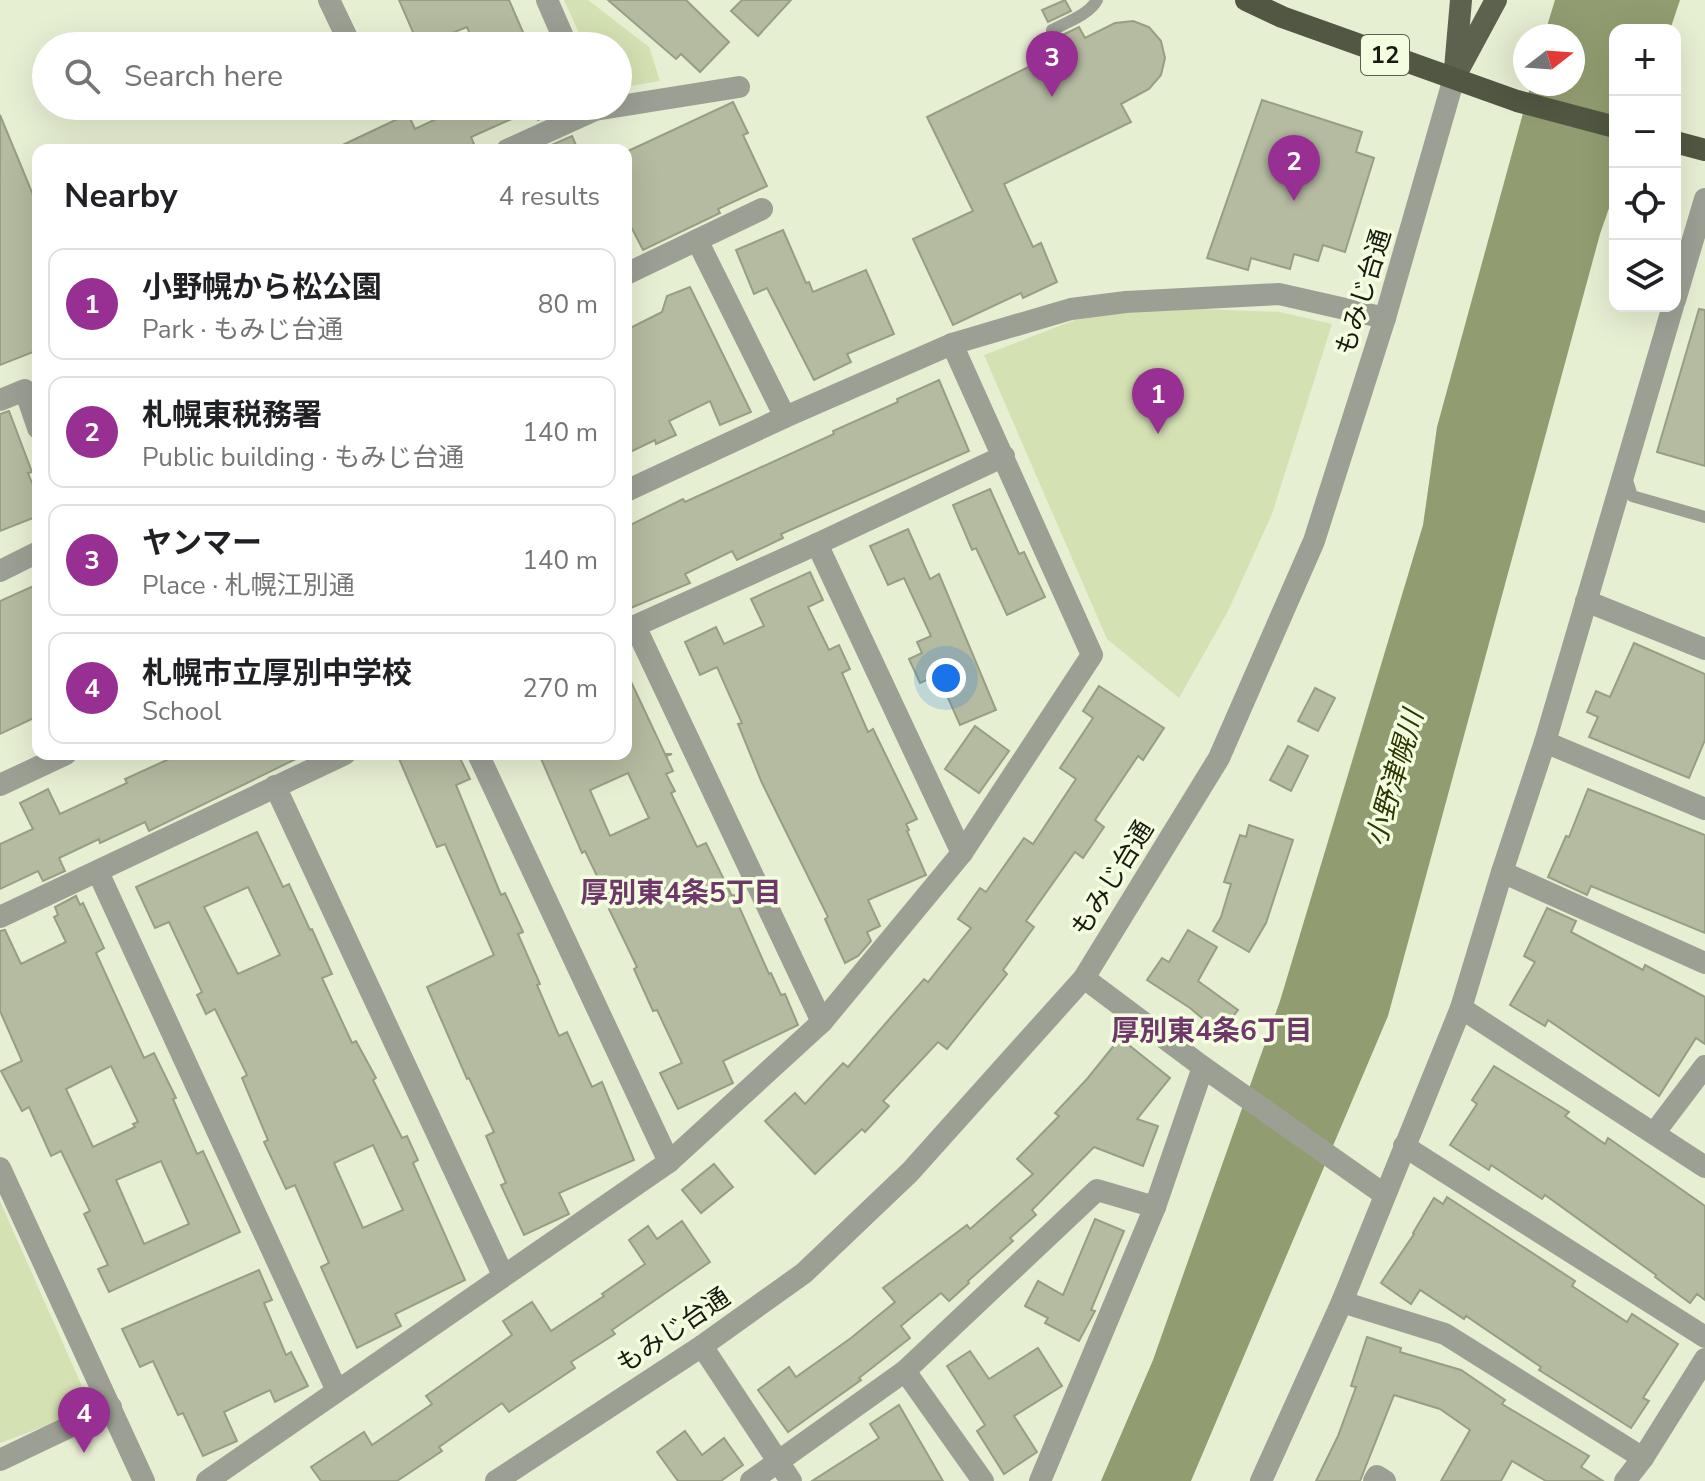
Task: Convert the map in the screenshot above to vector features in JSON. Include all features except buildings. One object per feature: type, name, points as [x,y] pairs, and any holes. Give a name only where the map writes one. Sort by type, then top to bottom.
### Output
[{"type":"highway","name":"12","points":[[1246,0],[1282,17],[1526,104],[1609,125]]},
{"type":"main road","points":[[1454,78],[1461,0]]},
{"type":"main road","points":[[1454,78],[1496,0]]},
{"type":"street","points":[[329,0],[344,32]]},
{"type":"street","points":[[547,0],[561,32]]},
{"type":"street","name":"もみじ台通","points":[[496,1481],[702,1346],[804,1273],[910,1172],[1084,978],[1219,758],[1314,541],[1385,318],[1454,78]]},
{"type":"street","points":[[632,102],[739,87]]},
{"type":"street","points":[[519,144],[569,120]]},
{"type":"street","points":[[1681,280],[1705,199]]},
{"type":"street","points":[[632,271],[762,209]]},
{"type":"street","points":[[697,240],[785,417]]},
{"type":"street","points":[[632,488],[952,344],[1071,309],[1126,302],[1279,294],[1385,318]]},
{"type":"street","points":[[1261,1481],[1342,1302],[1461,1008],[1545,742],[1671,312]]},
{"type":"street","points":[[207,1481],[669,1162],[822,1022],[962,853],[1092,655],[952,344]]},
{"type":"street","points":[[0,400],[25,390],[32,410]]},
{"type":"street","points":[[632,627],[1004,456]]},
{"type":"street","points":[[817,544],[962,853]]},
{"type":"street","points":[[0,571],[32,555]]},
{"type":"street","points":[[1586,601],[1705,649]]},
{"type":"street","points":[[632,632],[822,1022]]},
{"type":"street","points":[[1545,742],[1705,809]]},
{"type":"street","points":[[0,785],[53,760]]},
{"type":"street","points":[[0,917],[332,760]]},
{"type":"street","points":[[481,760],[669,1162]]},
{"type":"street","points":[[275,786],[503,1275]]},
{"type":"street","points":[[98,872],[337,1391]]},
{"type":"street","points":[[1502,872],[1705,963]]},
{"type":"street","points":[[1084,978],[1203,1067],[1385,1195]]},
{"type":"street","points":[[1461,1008],[1705,1167]]},
{"type":"street","points":[[1655,1132],[1705,1066]]},
{"type":"street","points":[[1040,1481],[1155,1207],[1203,1067]]},
{"type":"street","points":[[1404,1146],[1705,1337]]},
{"type":"street","points":[[0,1168],[144,1481]]},
{"type":"street","points":[[751,1481],[905,1371],[1097,1190],[1155,1207]]},
{"type":"street","points":[[1342,1302],[1445,1334],[1643,1458]]},
{"type":"street","points":[[702,1346],[791,1481]]},
{"type":"street","points":[[1625,1481],[1643,1458],[1705,1359]]},
{"type":"street","points":[[905,1371],[983,1481]]},
{"type":"street","points":[[0,1460],[111,1407]]},
{"type":"street","points":[[1374,1481],[1377,1476],[1385,1481]]},
{"type":"lane","points":[[1052,30],[1075,19],[1095,5],[1097,0]]},
{"type":"lane","points":[[1625,470],[1632,496],[1705,517]]},
{"type":"shaded area","points":[[564,0],[588,0],[630,32],[579,32]]},
{"type":"shaded area","points":[[632,34],[649,47],[660,81],[632,86]]},
{"type":"shaded area","points":[[1177,308],[1280,312],[1332,324],[1272,514],[1228,611],[1179,698],[1107,639],[984,355],[1080,318]]},
{"type":"shaded area","points":[[0,1201],[92,1409],[0,1443]]},
{"type":"water","name":"小野津幌川","points":[[1555,0],[1680,0],[1672,24],[1609,24],[1609,208],[1388,1016],[1191,1481],[1101,1481],[1153,1360],[1280,1001],[1423,525],[1437,427],[1528,96],[1585,96],[1585,24],[1548,24]]},
{"type":"place","name":"ヤンマー","points":[[1052,97]]},
{"type":"place","name":"札幌東税務署","points":[[1294,201]]},
{"type":"place","name":"小野幌から松公園","points":[[1158,434]]},
{"type":"place","name":"札幌市立厚別中学校","points":[[84,1453]]},
{"type":"district","name":"厚別東4条5丁目","points":[[681,892]]},
{"type":"district","name":"厚別東4条6丁目","points":[[1212,1030]]}]
